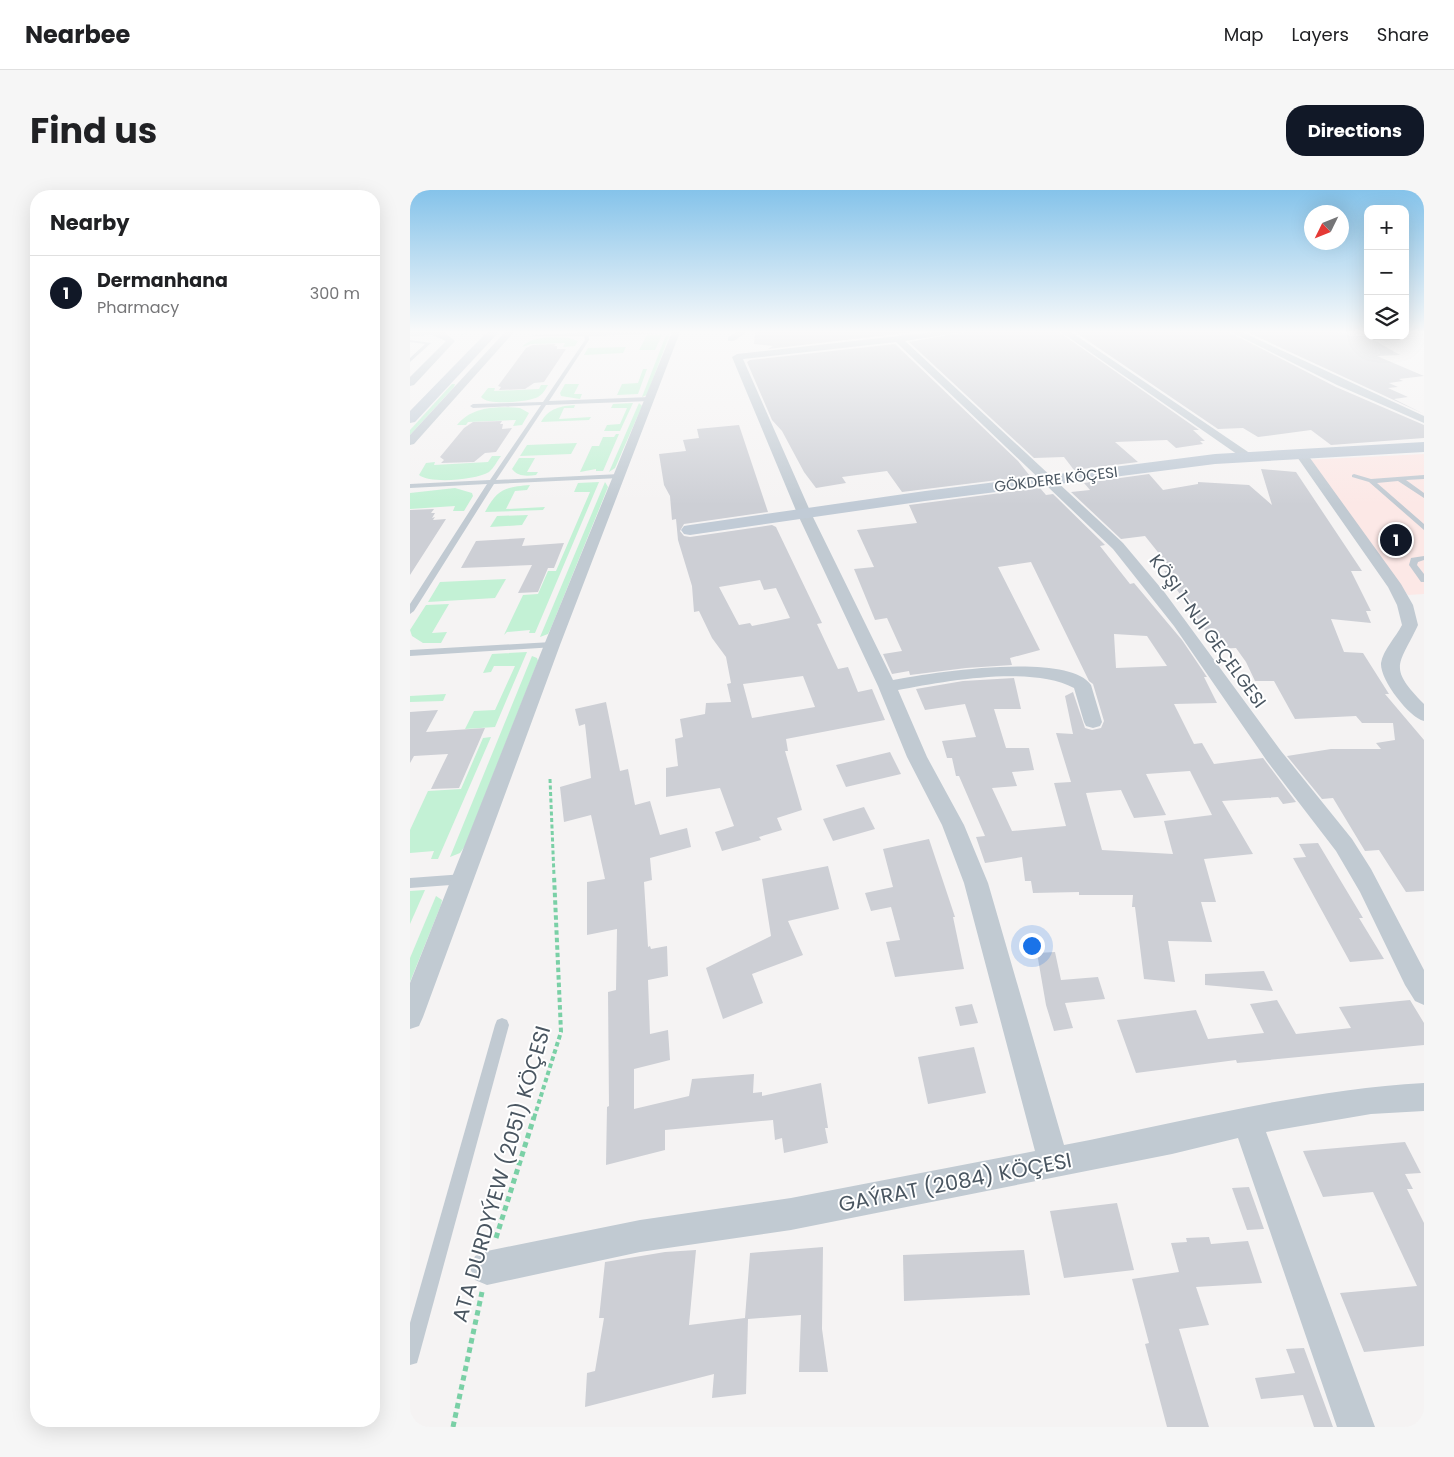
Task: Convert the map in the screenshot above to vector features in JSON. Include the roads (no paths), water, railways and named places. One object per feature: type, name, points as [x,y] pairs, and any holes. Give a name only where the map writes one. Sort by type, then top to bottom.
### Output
[{"type":"street","points":[[410,403],[423,390]]},
{"type":"street","points":[[410,419],[438,390]]},
{"type":"street","points":[[410,442],[458,390]]},
{"type":"street","points":[[410,1017],[552,645],[654,390]]},
{"type":"street","points":[[752,390],[804,513],[887,686],[917,757],[953,825],[976,883],[1053,1162]]},
{"type":"street","name":"KÖŞI 1-NJI GEÇELGESI","points":[[952,390],[1118,546],[1172,609],[1275,757],[1352,858],[1404,960],[1424,993]]},
{"type":"street","points":[[1150,390],[1248,456]]},
{"type":"street","points":[[1354,390],[1424,420]]},
{"type":"street","name":"GÖKDERE KÖÇESI","points":[[690,530],[1049,480],[1248,456],[1424,447]]},
{"type":"street","points":[[1300,454],[1396,587],[1417,626],[1390,662],[1395,680],[1424,715]]},
{"type":"street","points":[[887,686],[957,674],[1038,674],[1068,677],[1082,685],[1093,722]]},
{"type":"street","name":"GAÝRAT (2084) KÖÇESI","points":[[487,1268],[640,1236],[791,1214],[1172,1139],[1247,1121],[1372,1100],[1424,1097]]},
{"type":"street","points":[[1247,1121],[1356,1427]]},
{"type":"lane","points":[[410,611],[491,482],[553,390]]},
{"type":"lane","points":[[473,406],[650,399]]},
{"type":"lane","points":[[410,486],[620,476]]},
{"type":"lane","points":[[1354,476],[1371,481],[1424,477]]},
{"type":"lane","points":[[1400,479],[1424,496]]},
{"type":"lane","points":[[1371,481],[1424,528]]},
{"type":"lane","points":[[1424,558],[1414,560],[1414,565],[1424,580]]},
{"type":"lane","points":[[410,654],[552,645]]},
{"type":"lane","points":[[410,883],[464,879]]},
{"type":"lane","points":[[410,1356],[502,1025]]},
{"type":"place","name":"Dermanhana","points":[[1396,540]]}]
